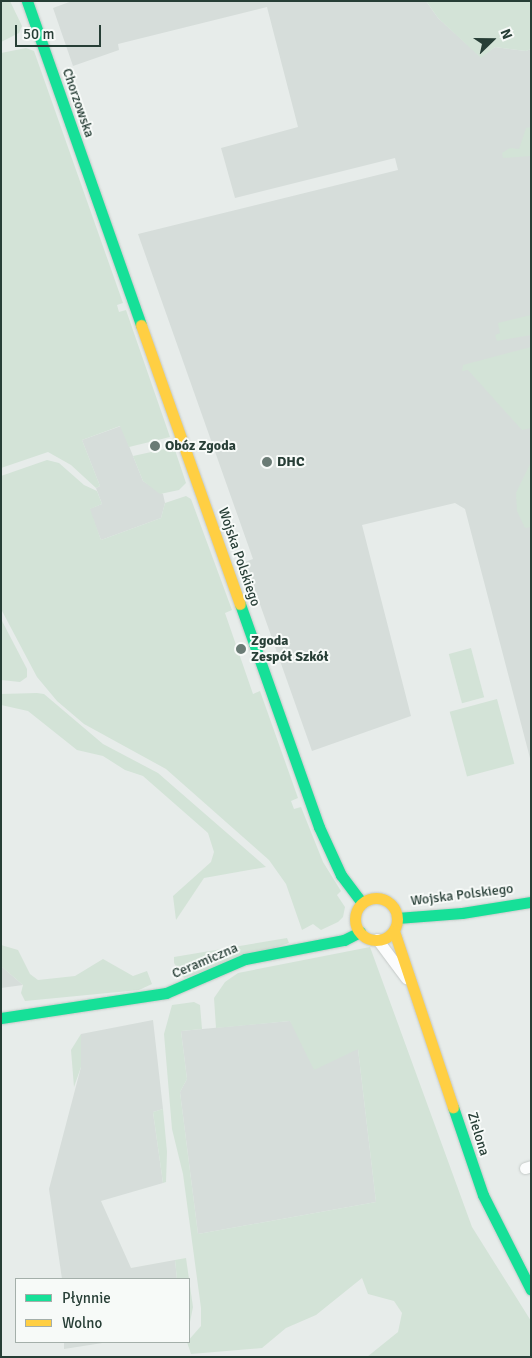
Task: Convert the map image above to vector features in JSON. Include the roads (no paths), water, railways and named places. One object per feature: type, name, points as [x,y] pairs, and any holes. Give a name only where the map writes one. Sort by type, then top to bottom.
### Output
[{"type":"street","name":"Chorzowska","points":[[27,1],[102,215]]},
{"type":"street","name":"Wojska Polskiego","points":[[102,215],[319,828],[341,875],[362,903]]},
{"type":"street","points":[[373,898],[384,899],[393,906],[397,918],[394,931],[377,939],[360,932],[356,913],[362,903],[373,898]]},
{"type":"street","name":"Wojska Polskiego","points":[[397,918],[462,913],[531,902]]},
{"type":"street","name":"Zielona","points":[[394,931],[408,982],[437,1053],[483,1195],[531,1290]]},
{"type":"street","name":"Ceramiczna","points":[[1,1018],[166,993],[246,958],[344,940],[360,932]]},
{"type":"street","name":"Zielona","points":[[377,939],[408,982]]},
{"type":"place","name":"Obóz Zgoda","points":[[155,446]]},
{"type":"place","name":"DHC","points":[[267,462]]},
{"type":"place","name":"Zgoda Zespół Szkół","points":[[241,649]]}]
